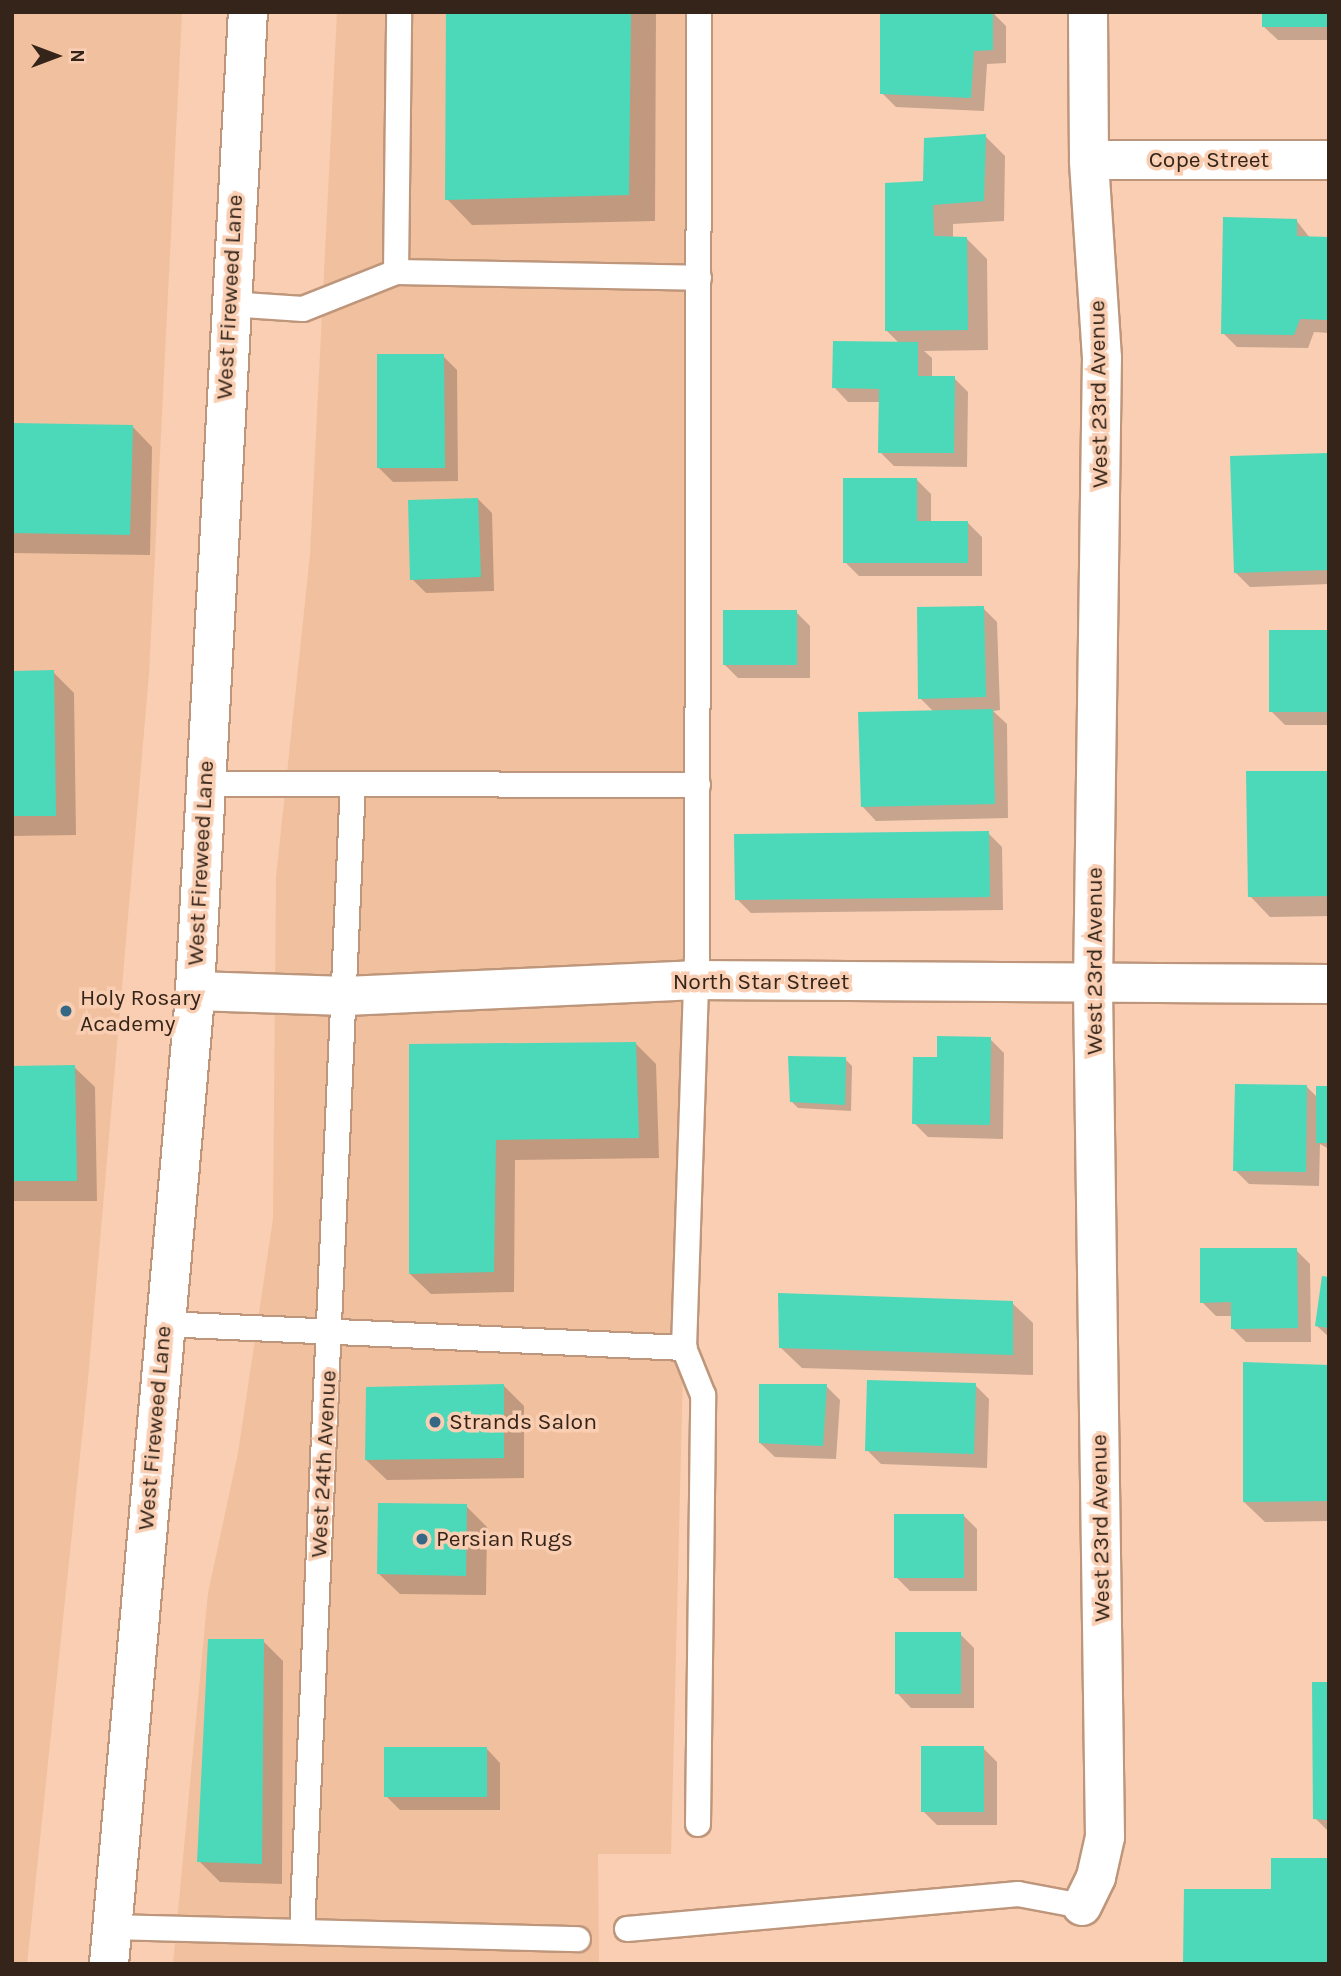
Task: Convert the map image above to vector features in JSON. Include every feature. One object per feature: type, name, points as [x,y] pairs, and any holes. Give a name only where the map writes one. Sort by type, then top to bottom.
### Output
[{"type":"street","name":"West Fireweed Lane","points":[[111,1945],[195,991],[229,304],[248,12]]},
{"type":"street","name":"West 23rd Avenue","points":[[1082,1906],[1096,1877],[1105,1837],[1093,985],[1102,358],[1089,160],[1088,12]]},
{"type":"street","name":"Cope Street","points":[[1089,160],[1329,160]]},
{"type":"street","name":"North Star Street","points":[[195,991],[346,996],[694,980],[1093,985],[1329,984]]},
{"type":"lane","points":[[396,272],[399,12]]},
{"type":"lane","points":[[698,1825],[703,1395],[684,1348],[698,785],[699,12]]},
{"type":"lane","points":[[229,304],[303,309],[396,272],[699,278]]},
{"type":"lane","points":[[206,783],[698,785]]},
{"type":"lane","name":"West 24th Avenue","points":[[302,1932],[346,996],[353,783]]},
{"type":"lane","points":[[164,1324],[684,1348]]},
{"type":"lane","points":[[627,1928],[1018,1894],[1082,1906]]},
{"type":"lane","points":[[111,1945],[302,1932],[578,1939]]},
{"type":"shaded area","points":[[12,12],[182,12],[149,674],[88,1379],[27,1964],[12,1964]]},
{"type":"shaded area","points":[[337,12],[699,12],[687,1211],[671,1854],[598,1854],[599,1964],[173,1964],[208,1593],[238,1453],[273,1219],[276,878],[310,555]]},
{"type":"building","points":[[446,12],[631,12],[629,195],[445,200]]},
{"type":"building","points":[[880,12],[993,12],[993,50],[974,51],[971,98],[880,94]]},
{"type":"building","points":[[1262,12],[1329,12],[1329,27],[1262,27]]},
{"type":"building","points":[[986,134],[984,201],[933,205],[934,236],[967,237],[968,330],[885,331],[885,183],[923,181],[924,138]]},
{"type":"building","points":[[1223,217],[1297,219],[1297,236],[1329,237],[1329,320],[1300,319],[1294,335],[1221,334]]},
{"type":"building","points":[[833,341],[918,342],[918,376],[955,376],[954,453],[878,453],[879,389],[832,388]]},
{"type":"building","points":[[377,354],[444,354],[445,468],[377,468]]},
{"type":"building","points":[[12,423],[133,425],[130,535],[12,533]]},
{"type":"building","points":[[1329,453],[1329,570],[1234,573],[1230,456]]},
{"type":"building","points":[[843,478],[917,478],[917,521],[968,521],[968,563],[843,563]]},
{"type":"building","points":[[478,498],[481,577],[410,580],[408,500]]},
{"type":"building","points":[[984,606],[986,697],[918,699],[917,607]]},
{"type":"building","points":[[723,610],[797,610],[797,665],[723,665]]},
{"type":"building","points":[[1269,630],[1327,630],[1327,712],[1269,712]]},
{"type":"building","points":[[54,670],[56,816],[12,816],[12,671]]},
{"type":"building","points":[[993,709],[995,804],[861,807],[858,712]]},
{"type":"building","points":[[1246,771],[1327,771],[1329,896],[1248,897]]},
{"type":"building","points":[[989,831],[990,897],[735,900],[734,834]]},
{"type":"building","points":[[937,1036],[991,1037],[990,1125],[912,1124],[913,1057],[937,1057]]},
{"type":"building","points":[[636,1042],[639,1138],[496,1140],[494,1272],[409,1274],[409,1044]]},
{"type":"building","points":[[788,1056],[846,1057],[845,1105],[790,1102]]},
{"type":"building","points":[[75,1065],[77,1181],[12,1181],[12,1066]]},
{"type":"building","points":[[1235,1084],[1307,1085],[1306,1172],[1233,1171]]},
{"type":"building","points":[[1316,1086],[1329,1086],[1329,1143],[1316,1143]]},
{"type":"building","points":[[1200,1248],[1297,1248],[1298,1328],[1231,1329],[1231,1302],[1200,1303]]},
{"type":"building","points":[[1322,1276],[1329,1277],[1329,1328],[1315,1326]]},
{"type":"building","points":[[778,1293],[1013,1301],[1013,1355],[779,1348]]},
{"type":"building","points":[[1243,1362],[1329,1365],[1329,1501],[1243,1502]]},
{"type":"building","points":[[867,1380],[976,1383],[974,1454],[865,1451]]},
{"type":"building","name":"Strands Salon","points":[[504,1384],[504,1458],[365,1460],[366,1387]]},
{"type":"building","points":[[759,1384],[827,1384],[823,1446],[759,1443]]},
{"type":"building","name":"Persian Rugs","points":[[378,1503],[467,1504],[466,1576],[377,1574]]},
{"type":"building","points":[[894,1514],[964,1514],[964,1578],[894,1578]]},
{"type":"building","points":[[895,1632],[961,1632],[961,1694],[895,1694]]},
{"type":"building","points":[[208,1639],[264,1639],[262,1864],[197,1862]]},
{"type":"building","points":[[1312,1682],[1329,1682],[1329,1820],[1313,1819]]},
{"type":"building","points":[[921,1746],[984,1746],[984,1812],[921,1812]]},
{"type":"building","points":[[384,1747],[487,1747],[487,1797],[384,1797]]},
{"type":"building","points":[[1271,1858],[1329,1858],[1329,1964],[1183,1964],[1184,1889],[1271,1889]]},
{"type":"place","name":"Holy Rosary Academy","points":[[66,1011]]},
{"type":"place","name":"Strands Salon","points":[[435,1422]]},
{"type":"place","name":"Persian Rugs","points":[[422,1539]]}]
